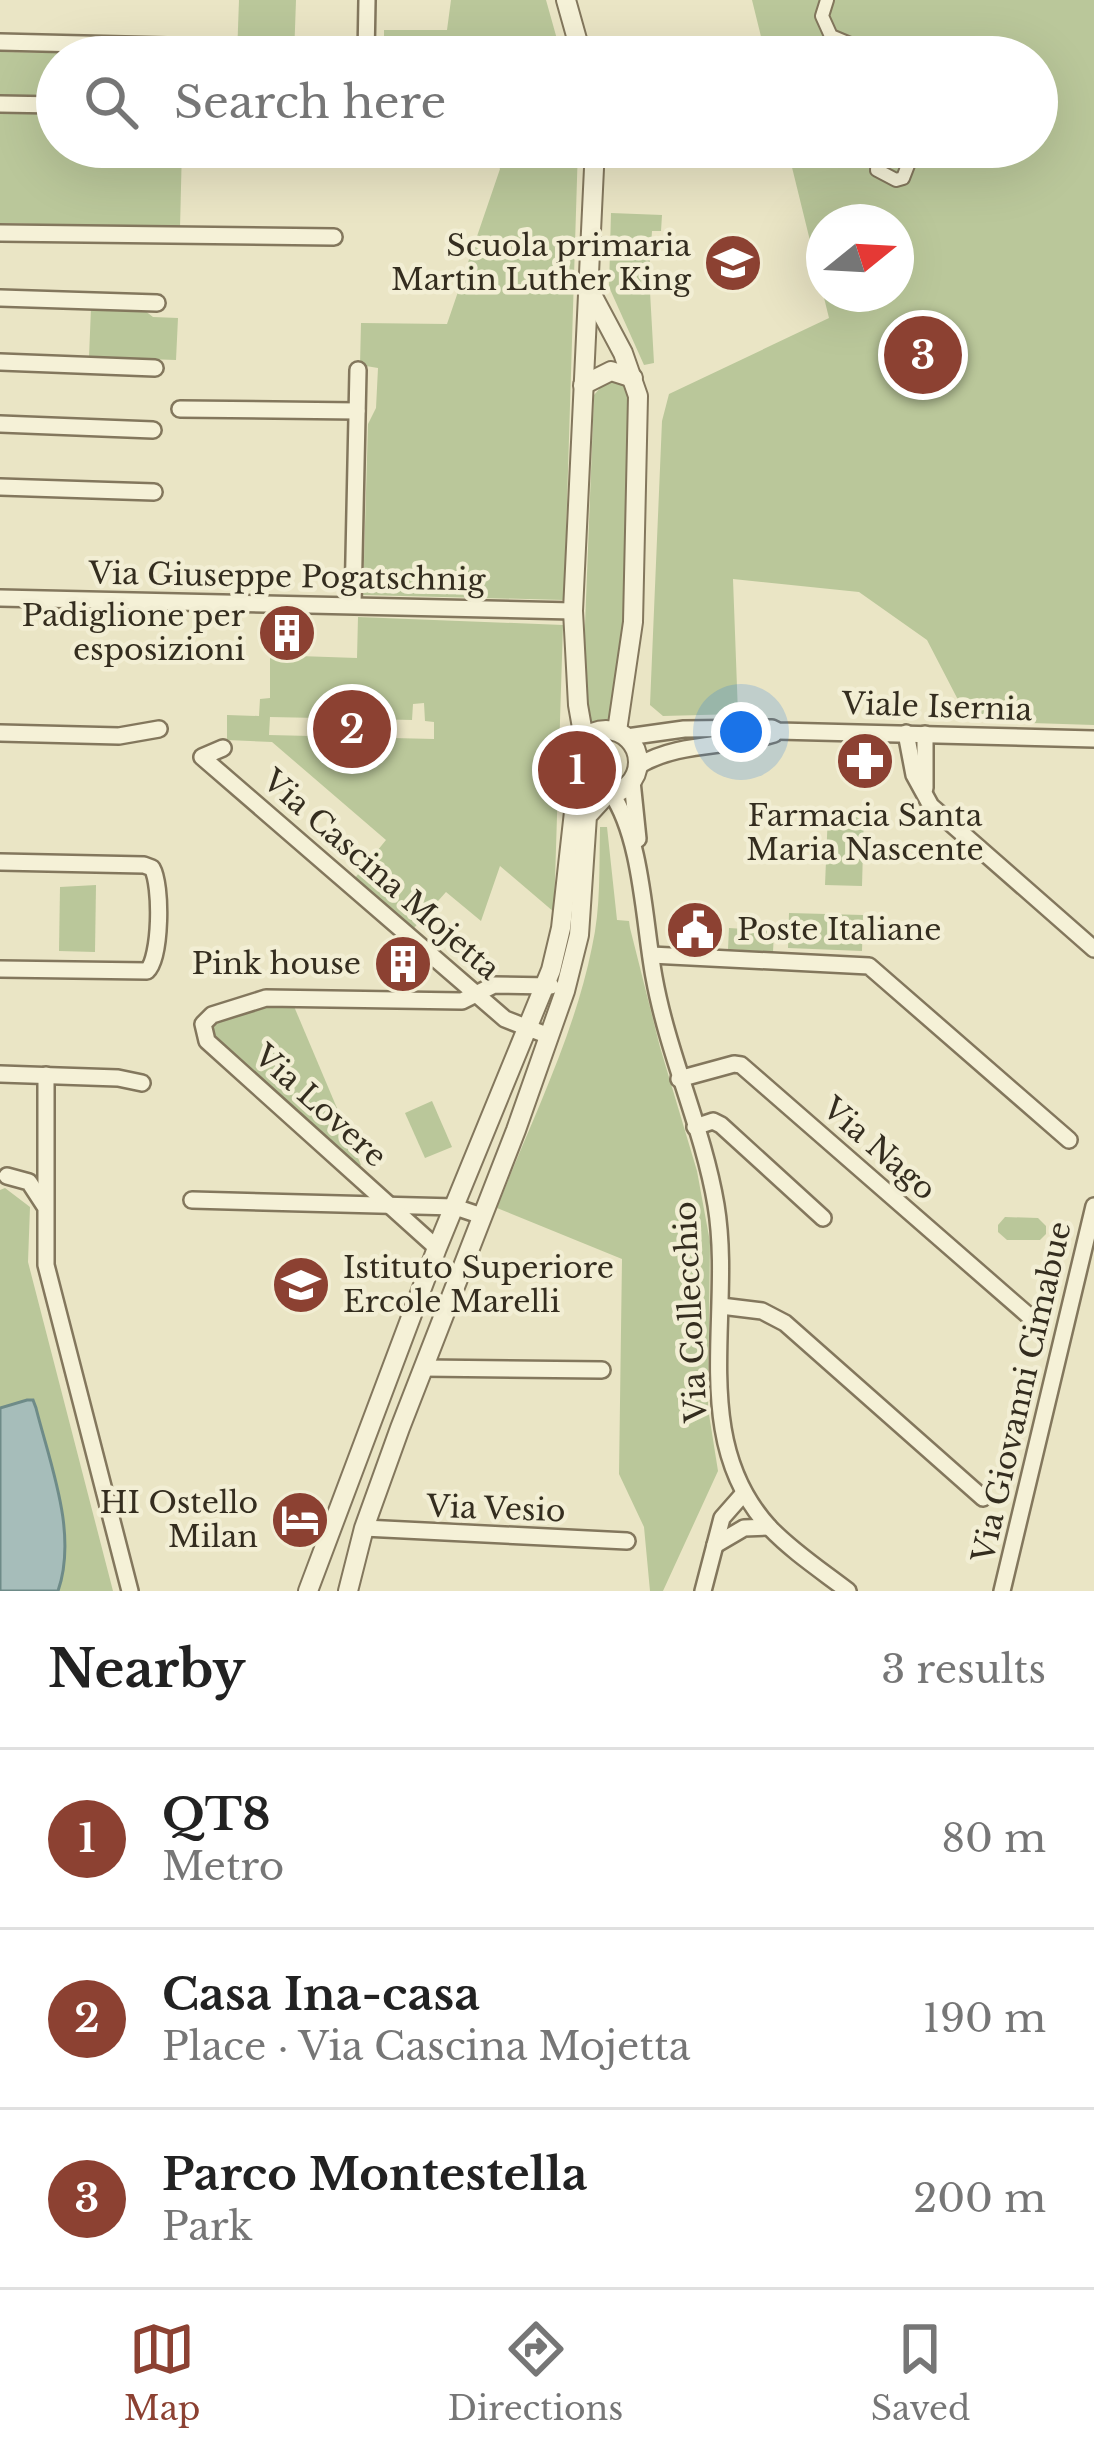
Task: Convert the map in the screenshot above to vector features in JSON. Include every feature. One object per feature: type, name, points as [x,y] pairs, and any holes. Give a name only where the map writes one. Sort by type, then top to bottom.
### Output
[{"type":"street","points":[[366,36],[367,0]]},
{"type":"street","points":[[566,0],[576,36]]},
{"type":"street","points":[[827,0],[822,16],[831,36]]},
{"type":"street","points":[[0,42],[36,43]]},
{"type":"street","points":[[0,104],[36,105]]},
{"type":"street","points":[[584,739],[573,611],[594,168]]},
{"type":"street","points":[[877,168],[896,180],[903,178],[907,168]]},
{"type":"street","points":[[0,233],[334,237]]},
{"type":"street","points":[[590,291],[638,396],[633,622],[622,734]]},
{"type":"street","points":[[0,298],[157,303]]},
{"type":"street","points":[[0,362],[154,368]]},
{"type":"street","points":[[352,604],[358,370]]},
{"type":"street","points":[[583,385],[611,371],[633,378]]},
{"type":"street","points":[[180,409],[357,411]]},
{"type":"street","points":[[0,424],[153,430]]},
{"type":"street","points":[[0,487],[154,492]]},
{"type":"street","name":"Via Giuseppe Pogatschnig","points":[[0,598],[573,611]]},
{"type":"street","points":[[0,733],[119,736],[159,729]]},
{"type":"street","name":"Viale Isernia","points":[[622,734],[684,729],[778,731]]},
{"type":"street","points":[[348,1591],[364,1528],[549,1036],[578,776],[574,758],[584,739],[599,730],[622,734],[636,750],[636,860]]},
{"type":"street","name":"Viale Isernia","points":[[635,773],[661,753],[743,742],[778,731],[1094,739]]},
{"type":"street","points":[[906,733],[908,760],[926,797],[1094,949]]},
{"type":"street","points":[[925,734],[926,797]]},
{"type":"street","name":"Via Cascina Mojetta","points":[[223,748],[202,757],[506,1018],[549,1036]]},
{"type":"street","points":[[308,1591],[437,1248],[526,1030],[556,987],[579,934],[587,816],[635,773]]},
{"type":"street","points":[[578,776],[588,788],[609,794],[625,817],[636,860]]},
{"type":"street","name":"Via Collecchio","points":[[636,860],[679,1079],[711,1178],[719,1226],[718,1405],[725,1446],[744,1493],[769,1527],[848,1591]]},
{"type":"street","points":[[0,862],[152,868],[158,881],[154,965],[141,972],[0,969]]},
{"type":"street","points":[[651,955],[869,966],[1069,1139]]},
{"type":"street","points":[[477,993],[494,986],[556,987]]},
{"type":"street","name":"Via Lovere","points":[[477,993],[462,1001],[266,998],[212,1016],[202,1030],[207,1041],[391,1206],[455,1207],[482,1216]]},
{"type":"street","name":"Via Nago","points":[[679,1079],[741,1065],[1029,1316]]},
{"type":"street","points":[[0,1074],[142,1083]]},
{"type":"street","points":[[46,1076],[46,1265],[130,1591]]},
{"type":"street","points":[[694,1127],[713,1121],[722,1125],[823,1218]]},
{"type":"street","points":[[4,1177],[34,1168],[45,1158]]},
{"type":"street","points":[[4,1177],[29,1182],[45,1207]]},
{"type":"street","points":[[192,1201],[391,1206],[437,1248]]},
{"type":"street","name":"Via Giovanni Cimabue","points":[[1003,1591],[1094,1206]]},
{"type":"street","points":[[721,1306],[762,1311],[785,1323],[983,1498]]},
{"type":"street","points":[[423,1368],[602,1370]]},
{"type":"street","points":[[703,1591],[722,1518],[744,1493]]},
{"type":"street","points":[[715,1545],[744,1528],[769,1527]]},
{"type":"street","name":"Via Vesio","points":[[364,1528],[627,1541]]},
{"type":"green space","points":[[239,0],[296,0],[295,36],[238,36]]},
{"type":"green space","points":[[451,0],[546,0],[556,36],[384,36],[384,30],[447,30]]},
{"type":"green space","points":[[752,0],[1094,0],[1094,725],[969,721],[927,640],[859,592],[733,579],[738,714],[663,716],[650,705],[662,421],[669,394],[829,318],[828,312],[914,312],[914,204],[806,204],[806,224],[792,168],[1058,168],[1058,36],[761,36]]},
{"type":"green space","points":[[0,52],[36,53],[36,96],[0,95]]},
{"type":"green space","points":[[0,108],[36,109],[36,168],[181,168],[180,228],[0,223]]},
{"type":"green space","points":[[577,168],[564,600],[363,595],[368,424],[376,408],[378,368],[360,365],[361,323],[447,324],[500,169]]},
{"type":"green space","points":[[611,213],[662,215],[661,231],[652,231],[649,274],[654,363],[644,365],[609,287]]},
{"type":"green space","points":[[91,308],[144,310],[153,317],[178,318],[176,360],[89,357]]},
{"type":"green space","points":[[607,380],[626,385],[632,397],[623,654],[608,721],[590,725],[583,676],[594,395]]},
{"type":"green space","points":[[358,617],[563,625],[554,912],[500,866],[481,921],[446,892],[414,928],[355,878],[386,840],[272,742],[227,740],[227,715],[259,716],[260,699],[270,698],[270,655],[357,658]],"holes":[[[319,703],[330,703],[330,718],[412,720],[413,704],[424,703],[425,721],[434,722],[434,739],[269,735],[270,717],[319,718]]]},
{"type":"green space","points":[[828,813],[864,814],[862,886],[825,885]]},
{"type":"green space","points":[[600,827],[607,827],[617,920],[629,921],[697,1171],[710,1242],[708,1408],[718,1471],[663,1591],[650,1591],[644,1527],[619,1474],[622,1259],[497,1208],[563,1047],[584,981],[597,917]]},
{"type":"green space","points":[[96,885],[95,952],[59,951],[60,887]]},
{"type":"green space","points":[[789,913],[863,915],[862,951],[788,948]]},
{"type":"green space","points":[[729,928],[774,931],[773,952],[728,949]]},
{"type":"green space","points":[[293,1004],[359,1167],[210,1031],[215,1022],[257,1005]]},
{"type":"green space","points":[[432,1101],[452,1147],[425,1158],[405,1113]]},
{"type":"green space","points":[[5,1188],[30,1207],[28,1262],[113,1591],[0,1591],[0,1190]]},
{"type":"green space","points":[[1005,1217],[1038,1218],[1046,1234],[1040,1240],[1007,1240],[998,1232]]},
{"type":"water","points":[[33,1400],[36,1408],[64,1522],[58,1591],[0,1591],[0,1408]]},
{"type":"place","name":"Scuola primaria Martin Luther King","points":[[733,263]]},
{"type":"place","name":"Parco Montestella","points":[[923,355]]},
{"type":"place","name":"Padiglione per esposizioni","points":[[287,633]]},
{"type":"place","name":"Casa Ina-casa","points":[[352,729]]},
{"type":"place","name":"Farmacia Santa Maria Nascente","points":[[865,761]]},
{"type":"place","name":"QT8","points":[[577,770]]},
{"type":"place","name":"Poste Italiane","points":[[695,930]]},
{"type":"place","name":"Pink house","points":[[403,964]]},
{"type":"place","name":"Istituto Superiore Ercole Marelli","points":[[301,1285]]},
{"type":"place","name":"HI Ostello Milan","points":[[300,1520]]}]
